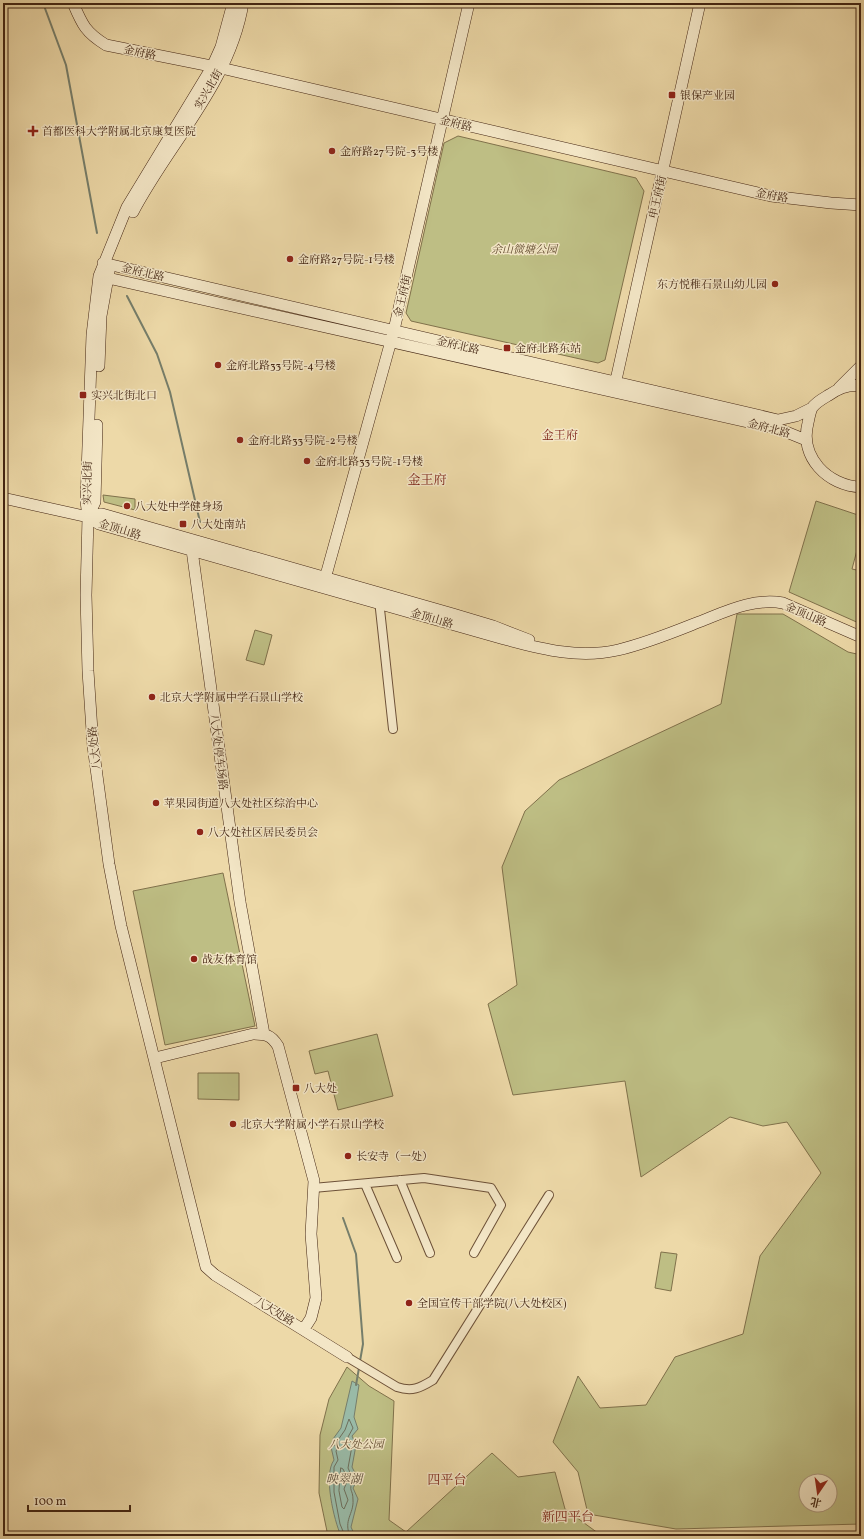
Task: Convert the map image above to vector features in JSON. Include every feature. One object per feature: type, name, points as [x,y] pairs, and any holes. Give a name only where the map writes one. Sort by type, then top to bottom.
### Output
[{"type":"street","name":"金府路","points":[[73,3],[82,24],[91,36],[106,45],[216,67],[771,196],[861,205]]},
{"type":"street","name":"实兴北街","points":[[88,517],[95,502],[99,335],[103,277],[107,264],[134,210],[211,87],[233,3]]},
{"type":"street","name":"实兴北街","points":[[216,67],[235,34],[243,3]]},
{"type":"street","name":"金王府街","points":[[325,582],[393,336],[469,3]]},
{"type":"street","name":"申王府街","points":[[614,387],[700,3]]},
{"type":"street","name":"金府北路","points":[[107,264],[393,336],[614,387],[779,429],[806,440]]},
{"type":"street","name":"金府北路","points":[[103,277],[393,336]]},
{"type":"street","name":"金府北路","points":[[614,387],[778,420],[796,416],[812,408],[840,388],[861,366]]},
{"type":"street","points":[[840,388],[861,386]]},
{"type":"street","points":[[812,408],[806,440],[820,470],[839,483],[861,487]]},
{"type":"street","points":[[3,498],[88,517]]},
{"type":"street","name":"金顶山路","points":[[88,517],[99,524],[193,545],[325,582],[542,650],[581,654],[617,650],[647,642],[732,609],[759,602],[771,601],[790,606],[861,637]]},
{"type":"street","name":"八大处路","points":[[88,517],[86,595],[88,671],[93,746],[109,864],[117,903],[204,1263],[208,1270],[215,1275],[348,1357]]},
{"type":"street","name":"八大处停车场路","points":[[193,545],[240,902],[264,1034]]},
{"type":"street","points":[[379,598],[393,729]]},
{"type":"street","points":[[155,1058],[253,1034],[264,1034],[272,1038],[278,1046],[314,1181],[311,1234],[316,1284],[314,1309],[304,1329]]},
{"type":"street","points":[[314,1188],[424,1178],[491,1188],[501,1205],[474,1253]]},
{"type":"street","points":[[400,1180],[430,1253]]},
{"type":"street","points":[[365,1184],[397,1258]]},
{"type":"street","points":[[348,1357],[397,1387],[406,1390],[412,1390],[433,1380],[549,1195]]},
{"type":"green space","name":"余山微塘公园","points":[[458,136],[636,178],[644,191],[605,360],[598,363],[411,321],[406,313],[444,143]]},
{"type":"green space","name":"八大处中学健身场","points":[[103,495],[135,499],[135,510],[104,502]]},
{"type":"green space","points":[[816,501],[861,516],[861,535],[852,569],[861,571],[861,624],[789,592]]},
{"type":"green space","points":[[737,614],[783,614],[848,652],[861,655],[861,1524],[676,1529],[588,1514],[578,1472],[553,1442],[578,1376],[600,1408],[646,1405],[675,1357],[743,1334],[760,1256],[821,1173],[787,1122],[763,1126],[730,1117],[641,1177],[625,1081],[513,1095],[488,1004],[517,985],[502,867],[525,811],[559,780],[721,704]]},
{"type":"green space","points":[[255,630],[272,635],[264,665],[246,660]]},
{"type":"green space","name":"战友体育馆","points":[[223,873],[255,1026],[165,1045],[133,891]]},
{"type":"green space","points":[[377,1034],[393,1096],[338,1110],[328,1071],[315,1074],[309,1051]]},
{"type":"green space","points":[[198,1073],[239,1073],[239,1100],[198,1099]]},
{"type":"green space","points":[[661,1252],[677,1254],[671,1291],[655,1288]]},
{"type":"green space","name":"八大处公园","points":[[347,1367],[369,1386],[394,1401],[389,1520],[406,1532],[492,1453],[518,1477],[555,1472],[565,1509],[602,1536],[328,1536],[319,1493],[320,1435],[329,1399]]},
{"type":"water","name":"映翠湖","points":[[352,1381],[359,1385],[354,1417],[358,1429],[352,1436],[356,1445],[352,1467],[358,1479],[353,1488],[358,1499],[351,1527],[355,1536],[341,1536],[335,1519],[331,1498],[329,1476],[334,1460],[331,1447],[336,1445],[333,1439],[341,1428]]},
{"type":"waterway","points":[[43,3],[66,65],[97,233]]},
{"type":"waterway","points":[[127,296],[157,354],[170,392],[200,522]]},
{"type":"waterway","points":[[343,1218],[356,1254],[363,1344],[360,1361]]},
{"type":"waterway","points":[[356,1385],[359,1368]]},
{"type":"place","name":"银保产业园","points":[[672,95]]},
{"type":"place","name":"首都医科大学附属北京康复医院","points":[[33,131]]},
{"type":"place","name":"金府路27号院-3号楼","points":[[332,151]]},
{"type":"place","name":"金府路27号院-1号楼","points":[[290,259]]},
{"type":"place","name":"东方悦稚石景山幼儿园","points":[[775,284]]},
{"type":"place","name":"金府北路东站","points":[[507,348]]},
{"type":"place","name":"金府北路33号院-4号楼","points":[[218,365]]},
{"type":"place","name":"实兴北街北口","points":[[83,395]]},
{"type":"place","name":"金府北路33号院-2号楼","points":[[240,440]]},
{"type":"place","name":"金府北路33号院-1号楼","points":[[307,461]]},
{"type":"place","name":"八大处中学健身场","points":[[127,506]]},
{"type":"place","name":"八大处南站","points":[[183,524]]},
{"type":"place","name":"北京大学附属中学石景山学校","points":[[152,697]]},
{"type":"place","name":"苹果园街道八大处社区综治中心","points":[[156,803]]},
{"type":"place","name":"八大处社区居民委员会","points":[[200,832]]},
{"type":"place","name":"战友体育馆","points":[[194,959]]},
{"type":"place","name":"八大处","points":[[296,1088]]},
{"type":"place","name":"北京大学附属小学石景山学校","points":[[233,1124]]},
{"type":"place","name":"长安寺（一处）","points":[[348,1156]]},
{"type":"place","name":"全国宣传干部学院(八大处校区)","points":[[409,1303]]},
{"type":"district","name":"金王府","points":[[560,435]]},
{"type":"district","name":"金王府","points":[[427,479]]},
{"type":"district","name":"四平台","points":[[447,1479]]},
{"type":"district","name":"新四平台","points":[[568,1516]]}]
